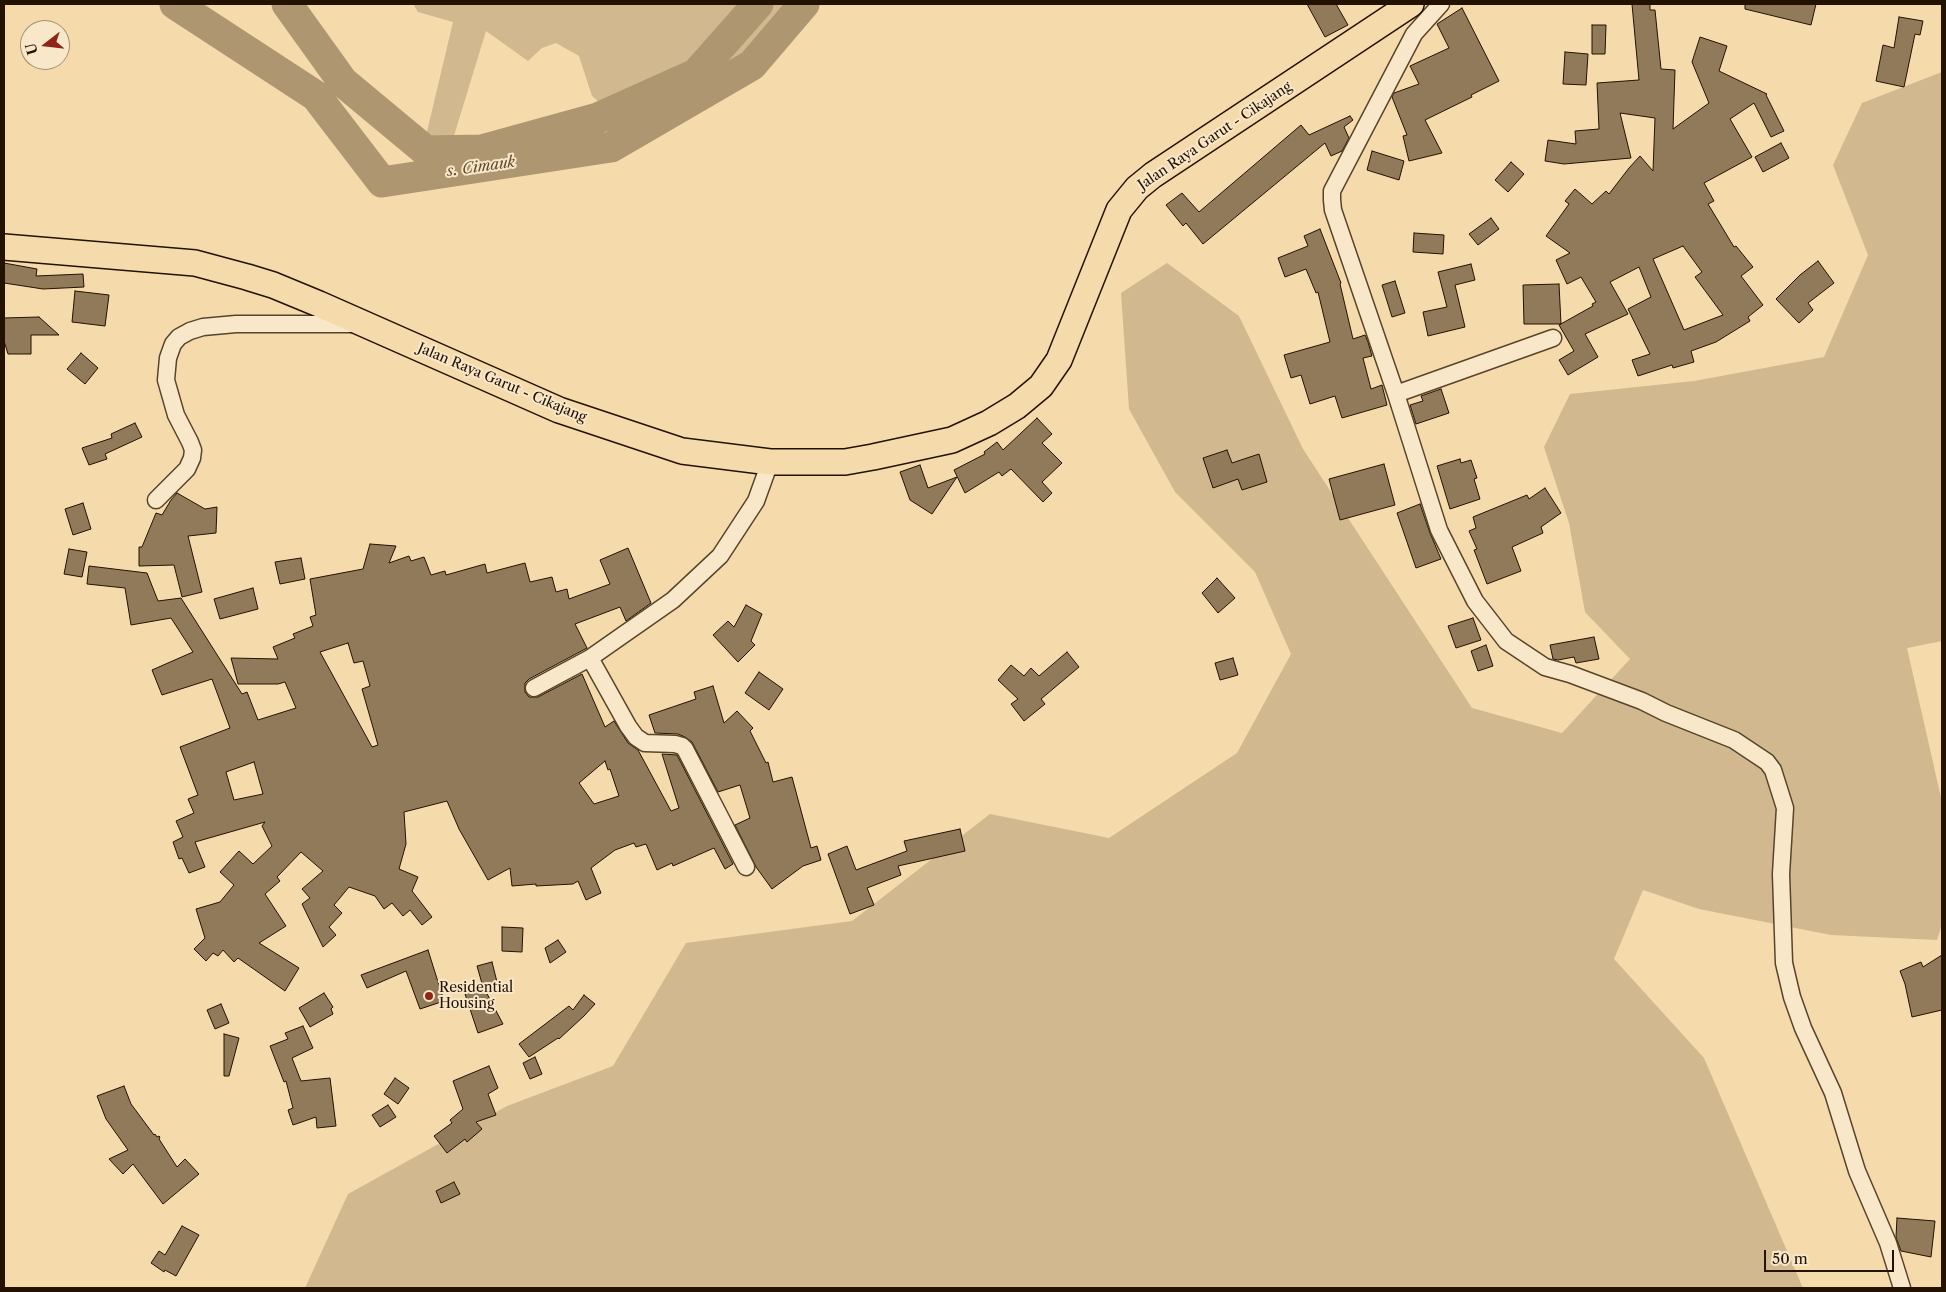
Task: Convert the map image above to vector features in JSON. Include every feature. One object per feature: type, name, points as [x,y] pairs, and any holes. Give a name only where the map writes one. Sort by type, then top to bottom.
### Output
[{"type":"main road","name":"Jalan Raya Garut - Cikajang","points":[[4,247],[195,263],[273,285],[559,410],[682,450],[770,462],[845,462],[917,449],[959,436],[989,424],[1017,406],[1041,386],[1059,360],[1119,210],[1137,188],[1411,4]]},
{"type":"street","points":[[1440,4],[1414,34],[1332,191],[1333,210],[1396,394],[1439,530],[1475,601],[1506,641],[1545,667],[1570,674],[1642,701],[1666,713],[1734,740],[1767,762],[1773,770],[1785,808],[1781,874],[1784,964],[1792,997],[1803,1028],[1832,1093],[1857,1171],[1888,1243],[1902,1288]]},
{"type":"street","points":[[156,500],[187,469],[192,458],[190,442],[176,415],[166,380],[168,358],[173,344],[179,337],[203,327],[236,324],[363,324]]},
{"type":"street","points":[[1396,394],[1553,338]]},
{"type":"street","points":[[534,688],[590,658],[673,600],[720,556],[756,501],[770,462]]},
{"type":"street","points":[[590,658],[636,737],[645,743],[675,744],[685,749],[746,867]]},
{"type":"shaded area","points":[[413,4],[791,4],[750,52],[683,91],[622,121],[592,96],[579,56],[556,43],[542,48],[528,61],[486,31],[453,139],[425,140],[453,22],[418,12]]},
{"type":"shaded area","points":[[1942,72],[1942,641],[1907,648],[1942,802],[1942,924],[1937,940],[1831,935],[1699,909],[1643,890],[1614,959],[1704,1058],[1803,1288],[305,1288],[348,1194],[507,1106],[613,1066],[686,943],[852,921],[990,814],[1109,838],[1237,753],[1291,654],[1255,572],[1175,492],[1129,409],[1121,293],[1167,263],[1239,316],[1303,449],[1472,708],[1562,733],[1630,659],[1585,612],[1569,523],[1544,447],[1570,394],[1694,381],[1824,357],[1868,255],[1833,165],[1862,103]]},
{"type":"building","points":[[1307,4],[1336,4],[1348,25],[1325,37]]},
{"type":"building","points":[[1632,4],[1650,4],[1650,10],[1655,10],[1661,69],[1675,70],[1673,129],[1709,103],[1692,62],[1700,37],[1727,46],[1719,71],[1767,94],[1784,131],[1771,137],[1754,103],[1730,119],[1752,157],[1704,183],[1714,201],[1708,204],[1734,247],[1736,246],[1753,267],[1741,276],[1763,305],[1748,317],[1750,321],[1716,342],[1691,351],[1694,362],[1673,368],[1672,365],[1638,376],[1632,360],[1650,354],[1628,309],[1651,297],[1639,267],[1610,282],[1628,314],[1585,334],[1598,357],[1568,375],[1559,360],[1574,351],[1559,325],[1593,306],[1592,304],[1596,302],[1581,277],[1567,284],[1556,260],[1570,253],[1546,236],[1569,204],[1565,201],[1575,189],[1592,204],[1606,191],[1609,194],[1640,156],[1653,171],[1655,118],[1620,113],[1631,158],[1564,164],[1545,161],[1548,140],[1576,144],[1575,131],[1599,129],[1597,83],[1639,80]],"holes":[[[1683,246],[1702,272],[1695,277],[1723,315],[1684,330],[1653,259]]]},
{"type":"building","points":[[1745,4],[1816,4],[1811,25],[1745,9]]},
{"type":"building","points":[[1462,8],[1499,81],[1471,95],[1472,97],[1425,120],[1442,153],[1409,161],[1403,136],[1407,135],[1392,97],[1394,93],[1419,84],[1410,66],[1449,48],[1437,24]]},
{"type":"building","points":[[1899,17],[1923,21],[1920,35],[1915,34],[1904,87],[1876,81],[1883,45],[1894,48]]},
{"type":"building","points":[[1592,25],[1606,25],[1605,54],[1592,54]]},
{"type":"building","points":[[1565,52],[1588,54],[1586,85],[1563,84]]},
{"type":"building","points":[[1350,116],[1353,120],[1344,127],[1349,138],[1342,151],[1331,156],[1325,143],[1203,244],[1186,223],[1183,226],[1166,205],[1182,193],[1199,212],[1301,125],[1309,135]]},
{"type":"building","points":[[1781,143],[1789,158],[1763,172],[1755,157]]},
{"type":"building","points":[[1372,151],[1404,161],[1399,180],[1367,170]]},
{"type":"building","points":[[1511,162],[1524,174],[1508,192],[1495,180]]},
{"type":"building","points":[[1491,218],[1499,229],[1478,245],[1469,234]]},
{"type":"building","points":[[1320,229],[1341,283],[1353,339],[1365,335],[1368,342],[1372,356],[1363,358],[1371,389],[1382,385],[1387,405],[1342,418],[1335,396],[1310,404],[1301,375],[1291,378],[1284,355],[1330,342],[1318,292],[1316,293],[1306,269],[1285,277],[1278,258],[1308,246],[1304,236]]},
{"type":"building","points":[[1414,233],[1444,235],[1443,254],[1413,252]]},
{"type":"building","points":[[1818,261],[1834,283],[1808,303],[1813,310],[1799,323],[1776,299],[1800,275]]},
{"type":"building","points":[[4,263],[37,269],[36,276],[83,274],[84,287],[43,289],[4,283]]},
{"type":"building","points":[[1471,264],[1475,280],[1455,285],[1465,327],[1428,336],[1423,312],[1447,307],[1438,272]]},
{"type":"building","points":[[1395,281],[1405,313],[1392,317],[1382,285]]},
{"type":"building","points":[[1559,284],[1561,324],[1524,324],[1523,285]]},
{"type":"building","points":[[75,291],[109,295],[105,326],[72,322]]},
{"type":"building","points":[[39,317],[59,335],[31,335],[31,354],[8,354],[4,341],[4,318]]},
{"type":"building","points":[[81,353],[98,368],[85,384],[67,369]]},
{"type":"building","points":[[1441,389],[1449,413],[1416,424],[1410,405],[1423,401],[1421,396]]},
{"type":"building","points":[[1037,418],[1052,434],[1042,443],[1062,463],[1042,482],[1052,493],[1043,502],[1011,469],[1002,476],[999,472],[965,493],[954,470],[985,454],[984,452],[997,442],[1003,450]]},
{"type":"building","points":[[135,423],[142,437],[105,454],[107,459],[89,465],[82,448],[112,438],[111,434]]},
{"type":"building","points":[[1227,450],[1232,463],[1259,454],[1267,482],[1242,490],[1238,479],[1213,488],[1203,458]]},
{"type":"building","points":[[1460,459],[1461,463],[1471,460],[1477,478],[1474,479],[1480,499],[1450,509],[1437,466]]},
{"type":"building","points":[[1384,464],[1395,505],[1340,520],[1329,479]]},
{"type":"building","points":[[920,465],[928,488],[957,477],[932,514],[910,500],[900,472]]},
{"type":"building","points":[[1545,488],[1561,513],[1541,527],[1543,533],[1512,547],[1521,571],[1487,584],[1474,550],[1477,549],[1469,531],[1476,528],[1473,517],[1527,495],[1529,499]]},
{"type":"building","points":[[177,493],[205,509],[217,507],[216,533],[188,536],[202,592],[182,597],[174,565],[139,566],[139,547],[142,547],[156,513],[162,515]]},
{"type":"building","points":[[83,503],[91,529],[73,535],[65,509]]},
{"type":"building","points":[[1420,504],[1441,559],[1416,568],[1397,513]]},
{"type":"building","points":[[370,544],[396,546],[389,563],[409,556],[411,561],[424,557],[431,575],[445,571],[446,575],[485,564],[487,573],[525,563],[530,582],[552,577],[556,592],[567,589],[569,599],[610,584],[600,560],[628,548],[651,603],[626,621],[620,607],[575,624],[587,648],[529,679],[525,683],[525,692],[529,697],[538,697],[582,674],[605,727],[614,721],[628,743],[638,750],[671,811],[679,808],[662,754],[677,755],[733,864],[725,869],[714,848],[673,866],[672,863],[657,870],[646,844],[636,847],[634,843],[615,850],[591,868],[601,893],[586,900],[578,881],[573,884],[512,886],[510,868],[488,880],[459,829],[447,801],[404,812],[406,844],[399,869],[418,877],[412,891],[432,917],[422,925],[410,910],[403,916],[392,903],[384,909],[375,896],[349,887],[334,905],[342,913],[329,927],[336,935],[323,947],[302,904],[310,898],[302,889],[323,871],[301,852],[277,877],[280,881],[265,894],[286,926],[259,943],[299,968],[285,991],[238,958],[234,962],[223,950],[218,956],[213,953],[206,961],[194,949],[205,938],[196,909],[220,902],[234,885],[220,872],[239,851],[253,864],[272,846],[262,826],[265,822],[195,842],[205,867],[189,873],[182,858],[179,859],[173,842],[183,837],[176,821],[194,813],[188,799],[198,795],[180,747],[230,728],[212,679],[162,695],[152,670],[193,652],[171,618],[131,625],[125,588],[87,584],[89,566],[147,573],[158,601],[181,598],[242,694],[247,692],[258,720],[296,708],[285,682],[278,684],[238,684],[231,658],[278,659],[273,647],[295,638],[293,634],[313,626],[310,617],[316,615],[310,579],[363,569]],"holes":[[[348,643],[354,663],[363,661],[370,686],[362,689],[378,745],[372,747],[320,652]],[[605,761],[608,770],[610,769],[619,796],[594,804],[579,783]],[[254,762],[263,794],[234,800],[226,772]]]},
{"type":"building","points":[[69,549],[87,552],[82,577],[64,574]]},
{"type":"building","points":[[301,558],[305,579],[280,584],[275,562]]},
{"type":"building","points":[[1217,578],[1235,598],[1218,613],[1202,593]]},
{"type":"building","points":[[253,588],[258,609],[220,619],[214,599]]},
{"type":"building","points":[[746,605],[762,614],[751,641],[755,645],[738,662],[713,635],[728,621],[734,627]]},
{"type":"building","points":[[1473,618],[1481,640],[1456,648],[1448,626]]},
{"type":"building","points":[[1594,637],[1599,659],[1576,663],[1574,657],[1553,659],[1550,645]]},
{"type":"building","points":[[1486,645],[1493,666],[1478,671],[1471,651]]},
{"type":"building","points":[[1067,652],[1079,667],[1041,699],[1045,704],[1024,721],[1011,704],[1018,699],[998,680],[1011,665],[1024,676],[1031,668],[1039,676]]},
{"type":"building","points":[[1233,658],[1238,675],[1220,680],[1215,663]]},
{"type":"building","points":[[759,672],[783,689],[769,710],[745,693]]},
{"type":"building","points":[[713,686],[724,723],[737,711],[753,728],[750,731],[766,763],[768,762],[773,782],[792,777],[811,848],[817,846],[821,860],[803,866],[772,889],[756,867],[735,825],[750,818],[740,785],[718,792],[692,742],[678,734],[655,733],[649,715],[696,699],[694,692]]},
{"type":"building","points":[[960,829],[965,851],[898,866],[901,875],[867,888],[874,905],[850,914],[828,854],[847,846],[856,870],[907,851],[904,841]]},
{"type":"building","points":[[502,927],[523,928],[522,952],[502,951]]},
{"type":"building","points":[[558,940],[566,952],[550,963],[545,948]]},
{"type":"building","points":[[428,950],[444,1001],[420,1009],[406,971],[367,988],[361,975]]},
{"type":"building","points":[[1942,955],[1942,1010],[1912,1017],[1905,984],[1900,971],[1921,962],[1923,967]]},
{"type":"building","points":[[492,962],[497,982],[483,987],[477,966]]},
{"type":"building","points":[[484,988],[503,1024],[478,1033],[465,994]]},
{"type":"building","points":[[324,993],[333,1007],[331,1009],[333,1014],[310,1027],[299,1008]]},
{"type":"building","points":[[584,995],[595,1004],[559,1039],[529,1057],[519,1044],[569,1006],[573,1010]]},
{"type":"building","points":[[221,1004],[229,1023],[215,1029],[207,1010]]},
{"type":"building","points":[[303,1026],[313,1048],[292,1058],[301,1081],[330,1078],[336,1126],[317,1128],[316,1117],[293,1125],[288,1110],[293,1108],[286,1081],[284,1082],[270,1046],[288,1039],[285,1033]]},
{"type":"building","points":[[224,1034],[239,1038],[229,1076],[224,1076]]},
{"type":"building","points":[[535,1057],[542,1074],[530,1079],[523,1063]]},
{"type":"building","points":[[489,1066],[498,1088],[488,1094],[496,1115],[476,1122],[482,1129],[467,1142],[465,1139],[447,1153],[434,1136],[452,1123],[450,1120],[463,1109],[453,1081]]},
{"type":"building","points":[[395,1078],[409,1088],[398,1104],[384,1094]]},
{"type":"building","points":[[124,1086],[131,1104],[154,1135],[160,1137],[159,1139],[177,1167],[185,1159],[199,1174],[163,1204],[133,1164],[123,1174],[109,1159],[128,1150],[106,1119],[97,1096]]},
{"type":"building","points":[[388,1105],[396,1117],[380,1127],[372,1115]]},
{"type":"building","points":[[454,1182],[460,1194],[441,1203],[436,1191]]},
{"type":"building","points":[[1897,1218],[1935,1221],[1931,1257],[1901,1251],[1896,1237]]},
{"type":"building","points":[[182,1226],[199,1235],[176,1276],[165,1270],[164,1272],[151,1263],[159,1251],[165,1255]]},
{"type":"waterway","name":"s. Cimauk","points":[[175,4],[316,96],[382,182],[611,147],[752,65],[804,4]]},
{"type":"waterway","points":[[287,4],[343,82],[426,151],[482,150],[598,118],[696,74],[758,4]]},
{"type":"place","name":"Residential Housing","points":[[429,996]]}]
